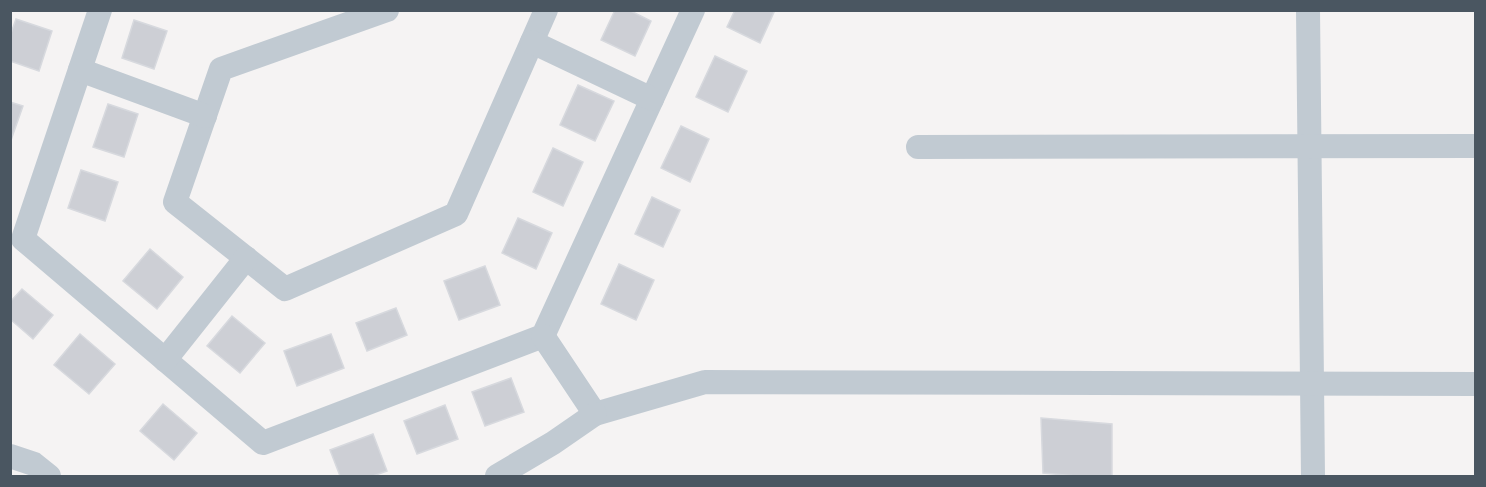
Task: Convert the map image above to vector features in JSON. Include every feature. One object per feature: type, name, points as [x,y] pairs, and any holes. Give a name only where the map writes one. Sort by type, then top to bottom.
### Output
[{"type":"street","points":[[100,10],[23,239],[263,442],[543,336],[693,10]]},
{"type":"street","points":[[387,10],[221,69],[175,202],[285,289],[456,214],[546,10]]},
{"type":"street","points":[[1308,10],[1313,477]]},
{"type":"street","points":[[532,42],[652,99]]},
{"type":"street","points":[[80,70],[205,116]]},
{"type":"street","points":[[918,147],[1476,146]]},
{"type":"street","points":[[165,360],[246,258]]},
{"type":"street","points":[[543,336],[595,414]]},
{"type":"street","points":[[496,477],[595,414],[705,382],[1476,384]]},
{"type":"street","points":[[10,456],[34,464],[49,477]]},
{"type":"building","points":[[615,10],[629,10],[651,21],[635,56],[601,40]]},
{"type":"building","points":[[735,10],[775,10],[760,43],[727,27]]},
{"type":"building","points":[[16,19],[52,31],[39,71],[10,61],[10,36]]},
{"type":"building","points":[[134,20],[167,31],[154,69],[122,58]]},
{"type":"building","points":[[715,56],[747,71],[728,112],[696,97]]},
{"type":"building","points":[[578,85],[614,101],[595,141],[560,125]]},
{"type":"building","points":[[10,102],[23,106],[10,143]]},
{"type":"building","points":[[108,104],[138,114],[124,157],[93,147]]},
{"type":"building","points":[[681,126],[709,139],[690,182],[661,168]]},
{"type":"building","points":[[553,148],[583,162],[563,206],[533,192]]},
{"type":"building","points":[[81,170],[118,182],[105,221],[68,208]]},
{"type":"building","points":[[652,197],[680,210],[663,247],[635,234]]},
{"type":"building","points":[[518,218],[552,233],[536,269],[502,253]]},
{"type":"building","points":[[150,249],[183,277],[157,309],[123,281]]},
{"type":"building","points":[[619,264],[654,280],[636,320],[601,304]]},
{"type":"building","points":[[485,266],[500,305],[459,320],[444,281]]},
{"type":"building","points":[[22,289],[53,315],[33,339],[10,319],[10,302]]},
{"type":"building","points":[[396,308],[407,335],[367,351],[356,323]]},
{"type":"building","points":[[232,316],[265,343],[240,373],[207,346]]},
{"type":"building","points":[[80,334],[115,364],[89,394],[54,365]]},
{"type":"building","points":[[331,334],[344,368],[297,386],[284,351]]},
{"type":"building","points":[[511,378],[524,412],[485,426],[472,392]]},
{"type":"building","points":[[163,404],[197,433],[174,460],[140,431]]},
{"type":"building","points":[[445,405],[458,439],[417,454],[404,421]]},
{"type":"building","points":[[1041,418],[1112,424],[1112,476],[1043,473]]},
{"type":"building","points":[[373,434],[387,471],[373,476],[340,476],[330,450]]}]
